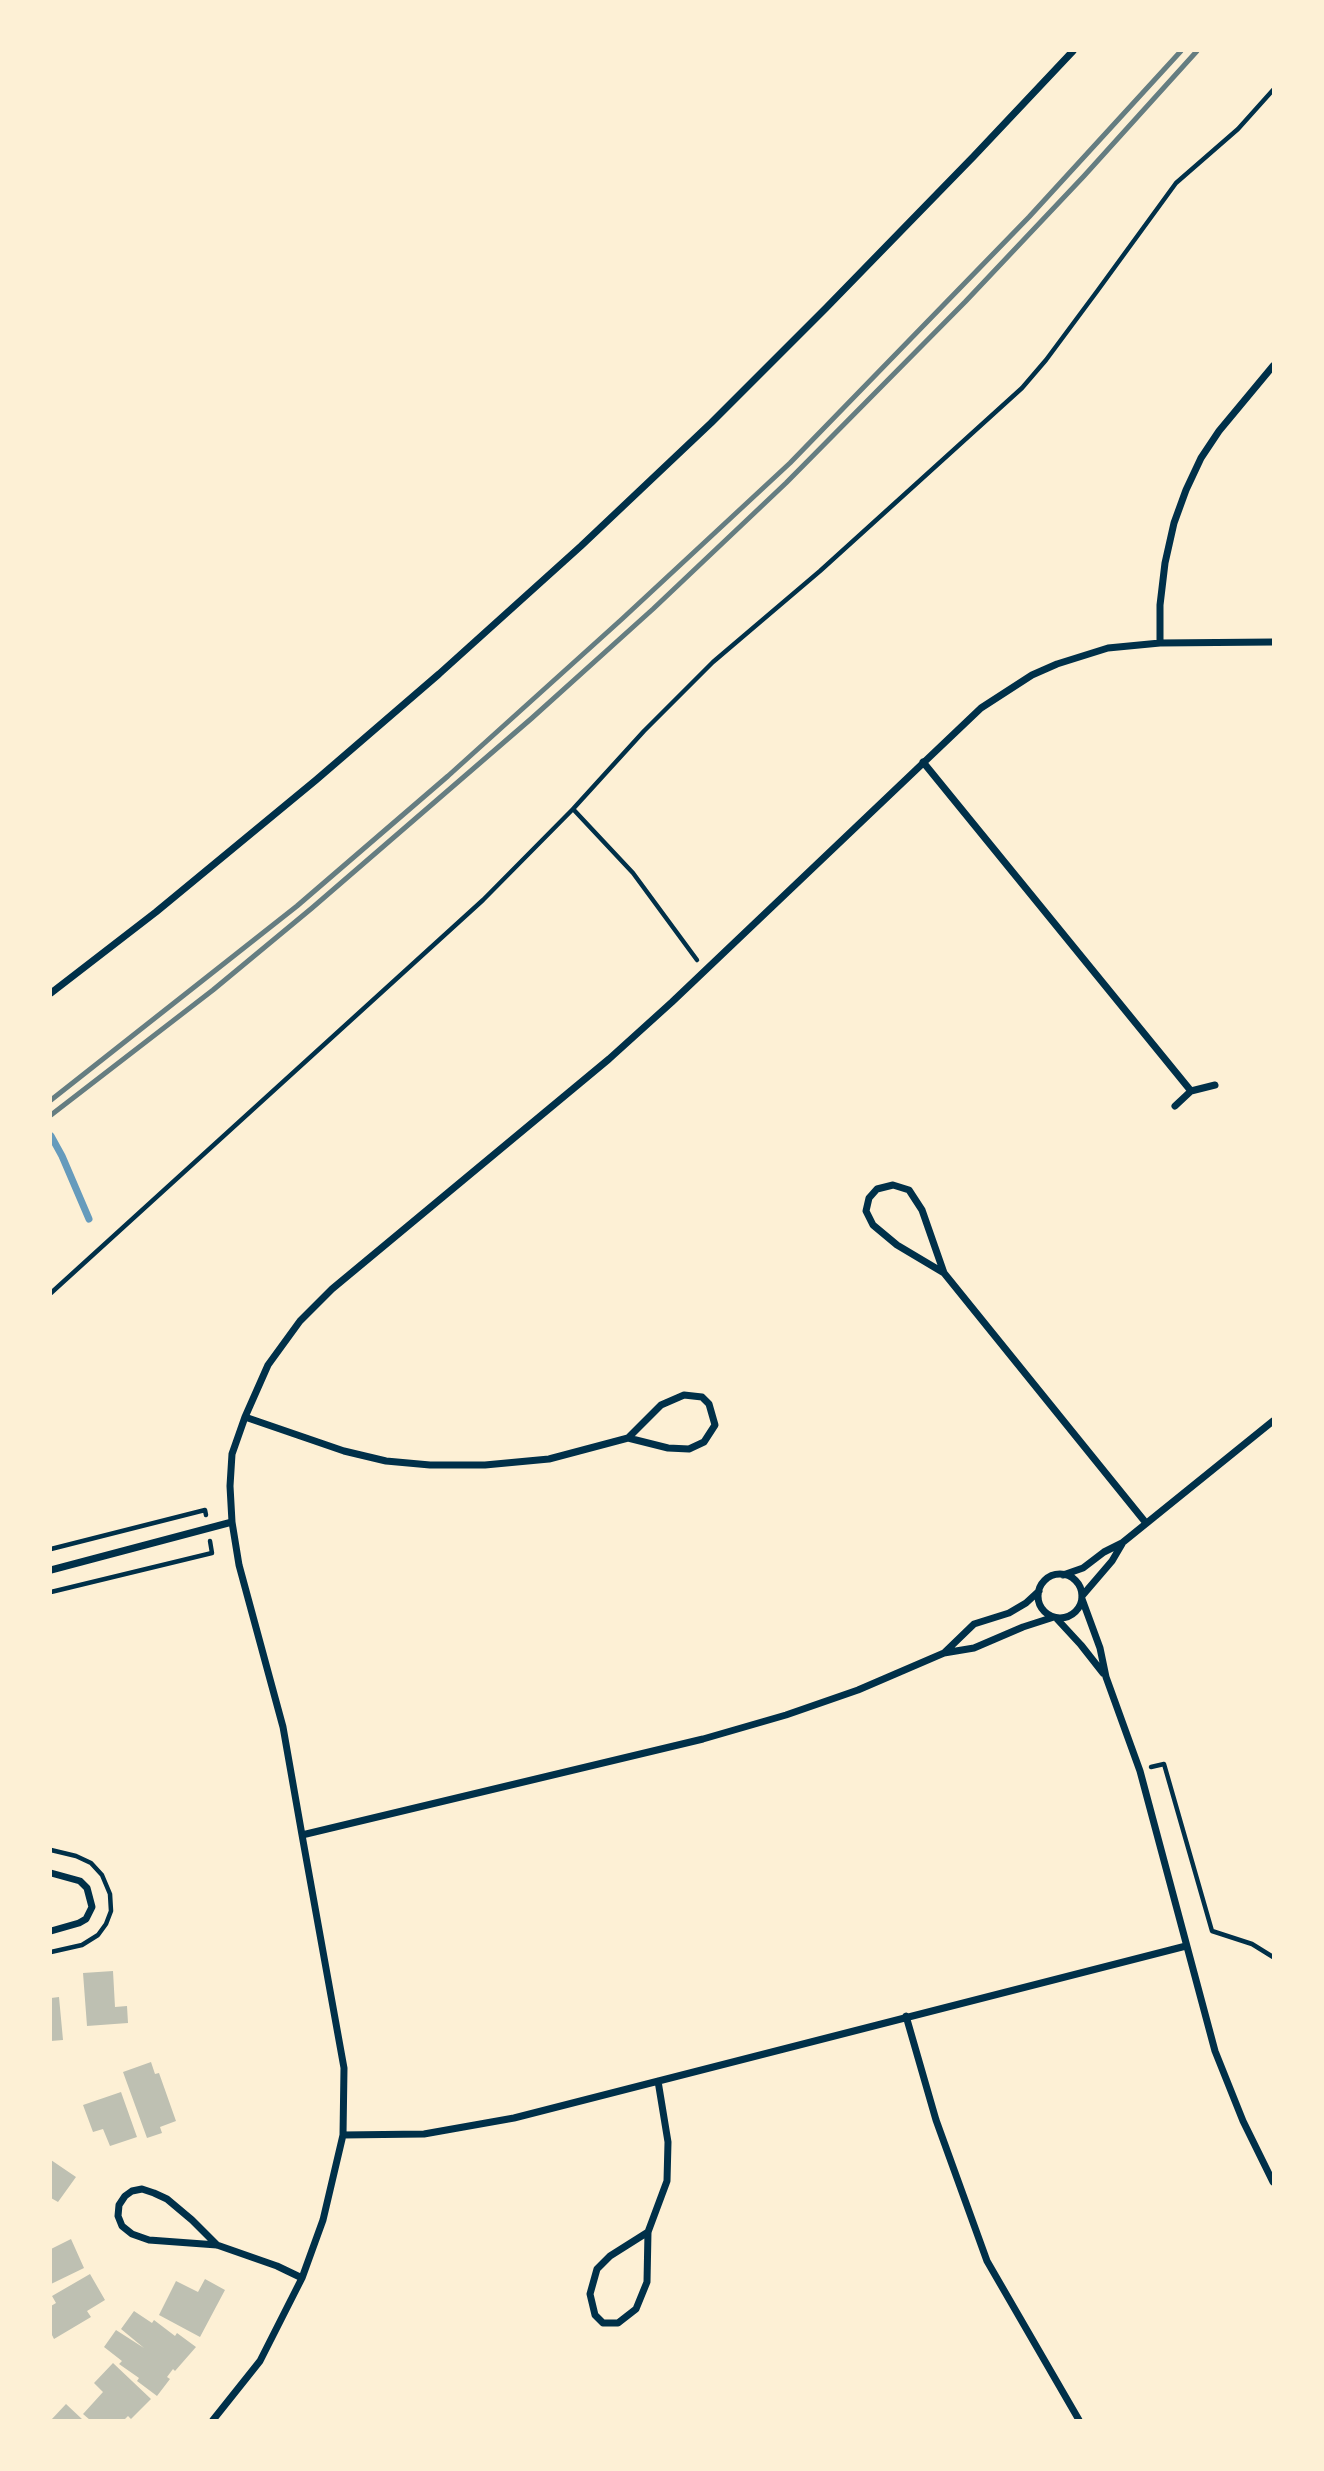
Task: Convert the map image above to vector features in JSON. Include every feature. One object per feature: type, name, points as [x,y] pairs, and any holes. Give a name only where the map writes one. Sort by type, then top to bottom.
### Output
[{"type":"street","points":[[51,993],[156,912],[316,780],[582,546],[817,318],[1073,51]]},
{"type":"street","points":[[1160,643],[1164,564],[1186,490],[1201,458],[1219,430],[1273,366]]},
{"type":"street","points":[[213,2420],[260,2361],[302,2278],[323,2220],[343,2135],[344,2068],[283,1727],[240,1565],[232,1522],[232,1454],[268,1365],[300,1321],[332,1289],[609,1059],[981,708],[1032,675],[1108,648],[1160,643],[1273,642]]},
{"type":"street","points":[[923,762],[1191,1091]]},
{"type":"street","points":[[1175,1105],[1191,1091],[1215,1085]]},
{"type":"street","points":[[944,1273],[897,1245],[873,1225],[866,1211],[870,1198],[877,1189],[892,1185],[909,1190],[922,1210],[944,1273],[1146,1523]]},
{"type":"street","points":[[245,1418],[344,1451],[386,1461],[430,1465],[485,1465],[549,1458],[628,1438],[668,1448],[689,1449],[704,1442],[715,1425],[709,1404],[702,1397],[684,1395],[661,1405],[628,1438]]},
{"type":"street","points":[[944,1653],[974,1624],[1009,1613],[1027,1603],[1048,1578],[1083,1568],[1104,1552],[1122,1543],[1273,1422]]},
{"type":"street","points":[[51,1570],[232,1522]]},
{"type":"street","points":[[302,1835],[704,1739],[858,1690],[944,1653],[974,1648],[1023,1627],[1073,1614],[1122,1543]]},
{"type":"street","points":[[1063,1575],[1069,1576],[1078,1584],[1100,1648],[1105,1677],[1140,1771],[1215,2051],[1243,2121],[1273,2182]]},
{"type":"street","points":[[1039,1591],[1040,1604],[1048,1615],[1055,1618],[1093,1658],[1105,1677]]},
{"type":"street","points":[[51,1872],[80,1881],[87,1888],[92,1907],[86,1919],[51,1931]]},
{"type":"street","points":[[343,2135],[424,2134],[514,2118],[1186,1946]]},
{"type":"street","points":[[906,2016],[936,2120],[987,2261],[1079,2420]]},
{"type":"street","points":[[648,2232],[610,2256],[597,2269],[590,2294],[595,2315],[603,2323],[618,2323],[636,2309],[647,2282],[648,2232],[667,2181],[668,2142],[658,2081]]},
{"type":"street","points":[[217,2245],[167,2199],[154,2193],[142,2189],[132,2191],[119,2206],[118,2216],[122,2226],[132,2234],[149,2240],[217,2245],[302,2278]]},
{"type":"path","points":[[51,1293],[483,900],[713,662],[820,571],[1022,388],[1076,320],[1176,183],[1238,128],[1273,90]]},
{"type":"path","points":[[573,809],[633,873],[688,951],[705,970]]},
{"type":"path","points":[[51,1549],[205,1510],[212,1553],[51,1592]]},
{"type":"path","points":[[1140,1771],[1164,1763],[1212,1931],[1252,1944],[1273,1957]]},
{"type":"building","points":[[113,1971],[115,2007],[127,2006],[128,2023],[87,2026],[83,1973]]},
{"type":"building","points":[[59,1997],[63,2040],[51,2041],[51,1998]]},
{"type":"building","points":[[151,2062],[155,2074],[159,2073],[176,2121],[160,2127],[162,2133],[147,2138],[123,2072]]},
{"type":"building","points":[[121,2092],[137,2137],[110,2146],[103,2129],[93,2132],[83,2105]]},
{"type":"building","points":[[51,2160],[76,2177],[58,2202],[51,2198]]},
{"type":"building","points":[[71,2239],[84,2268],[51,2284],[51,2249]]},
{"type":"building","points":[[90,2274],[105,2300],[87,2311],[91,2317],[54,2339],[51,2333],[51,2306],[56,2303],[52,2296]]},
{"type":"building","points":[[205,2279],[225,2290],[200,2337],[159,2315],[176,2281],[198,2292]]},
{"type":"building","points":[[134,2311],[152,2323],[154,2320],[175,2336],[177,2333],[196,2347],[175,2371],[173,2369],[167,2377],[170,2379],[157,2396],[137,2381],[139,2378],[119,2364],[122,2361],[104,2347],[116,2330],[144,2348],[121,2329]]},
{"type":"building","points":[[113,2363],[151,2399],[131,2419],[128,2416],[124,2420],[90,2420],[83,2414],[103,2392],[94,2383]]},
{"type":"building","points":[[66,2404],[83,2420],[51,2420]]},
{"type":"waterway","points":[[51,1136],[89,1219]]},
{"type":"railway","points":[[51,1100],[297,906],[448,776],[622,619],[790,463],[1029,217],[1181,51]]},
{"type":"railway","points":[[51,1115],[213,990],[312,908],[532,718],[653,609],[786,483],[965,302],[1197,51]]}]
